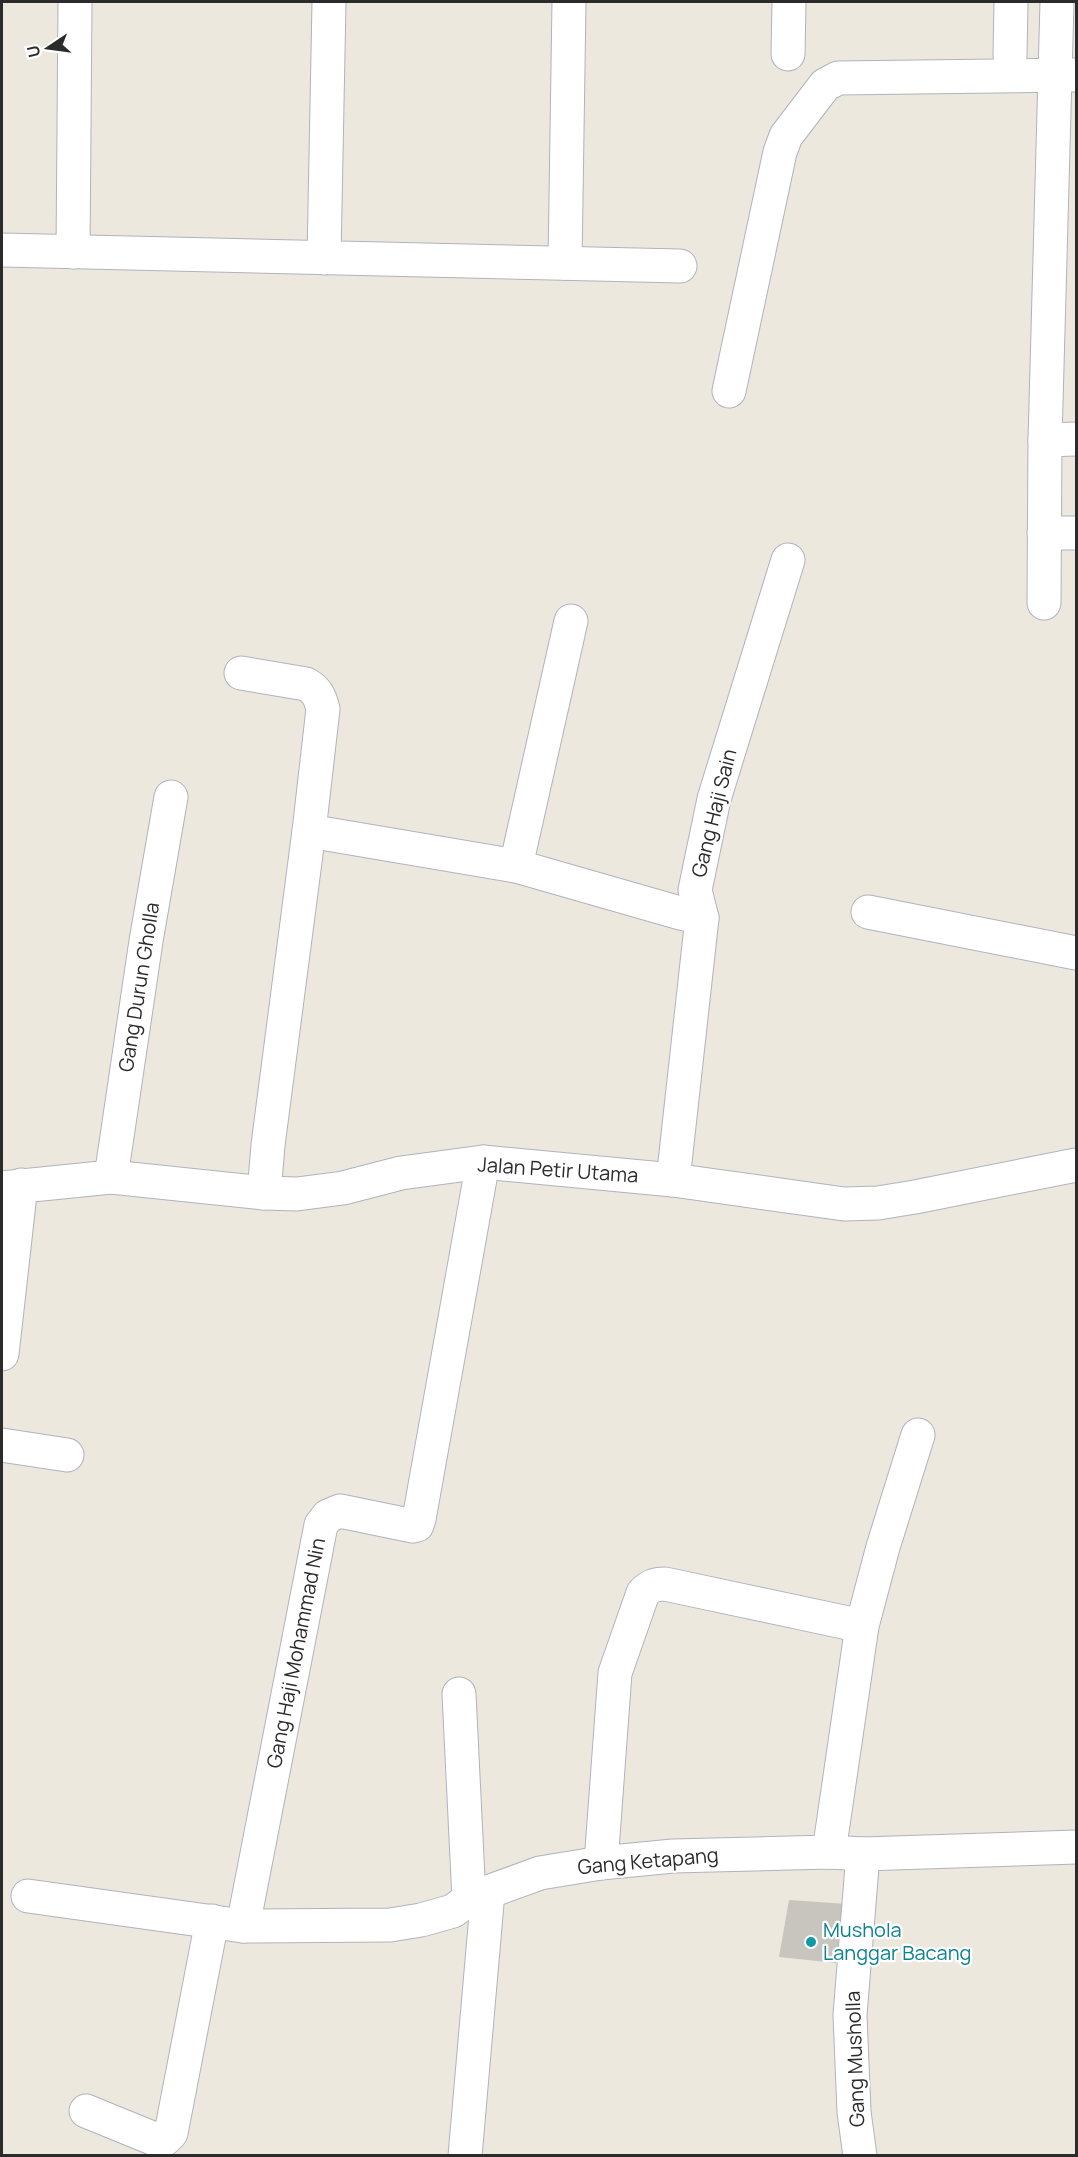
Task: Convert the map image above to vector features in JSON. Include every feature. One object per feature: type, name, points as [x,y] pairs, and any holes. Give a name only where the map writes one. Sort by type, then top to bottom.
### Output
[{"type":"street","points":[[73,252],[75,2]]},
{"type":"street","points":[[324,258],[329,2]]},
{"type":"street","points":[[565,263],[569,2]]},
{"type":"street","points":[[788,54],[789,2]]},
{"type":"street","points":[[1010,56],[1011,2]]},
{"type":"street","points":[[1044,603],[1063,533],[1066,75],[1058,2]]},
{"type":"street","points":[[729,391],[780,152],[786,136],[825,86],[838,78],[1066,75]]},
{"type":"street","points":[[2,250],[680,266]]},
{"type":"street","name":"Gang Haji Sain","points":[[673,1180],[702,918],[695,890],[714,799],[788,560]]},
{"type":"street","points":[[516,866],[571,621]]},
{"type":"street","points":[[241,673],[306,684],[314,688],[323,709],[268,1145],[264,1193]]},
{"type":"street","name":"Gang Durun Gholla","points":[[111,1177],[146,941],[171,797]]},
{"type":"street","points":[[309,831],[516,866],[702,918]]},
{"type":"street","points":[[868,912],[1077,953]]},
{"type":"street","name":"Jalan Petir Utama","points":[[11,1186],[111,1177],[264,1193],[297,1194],[343,1188],[401,1173],[483,1162],[673,1180],[844,1204],[915,1197],[1077,1165]]},
{"type":"street","name":"Gang Haji Mohammad Nin","points":[[227,1924],[321,1525],[328,1516],[340,1511],[417,1525],[483,1162]]},
{"type":"street","points":[[2,1354],[11,1186]]},
{"type":"street","points":[[829,1852],[862,1626],[883,1547],[918,1435]]},
{"type":"street","points":[[2,1445],[67,1455]]},
{"type":"street","points":[[601,1863],[615,1673],[643,1593],[647,1589],[652,1585],[665,1584],[862,1626]]},
{"type":"street","points":[[459,1694],[478,1895],[465,2156]]},
{"type":"street","name":"Gang Ketapang","points":[[28,1896],[227,1924],[390,1925],[421,1920],[453,1911],[478,1895],[540,1873],[601,1863],[673,1856],[829,1852],[863,1854],[1077,1847]]},
{"type":"street","name":"Gang Musholla","points":[[860,2156],[854,2112],[850,2015],[863,1854]]},
{"type":"street","points":[[86,2111],[140,2145],[165,2139],[171,2133],[227,1924]]},
{"type":"building","name":"Mushola Langgar Bacang","points":[[789,1900],[847,1904],[836,1963],[779,1957]]},
{"type":"place","name":"Mushola Langgar Bacang","points":[[811,1942]]}]
